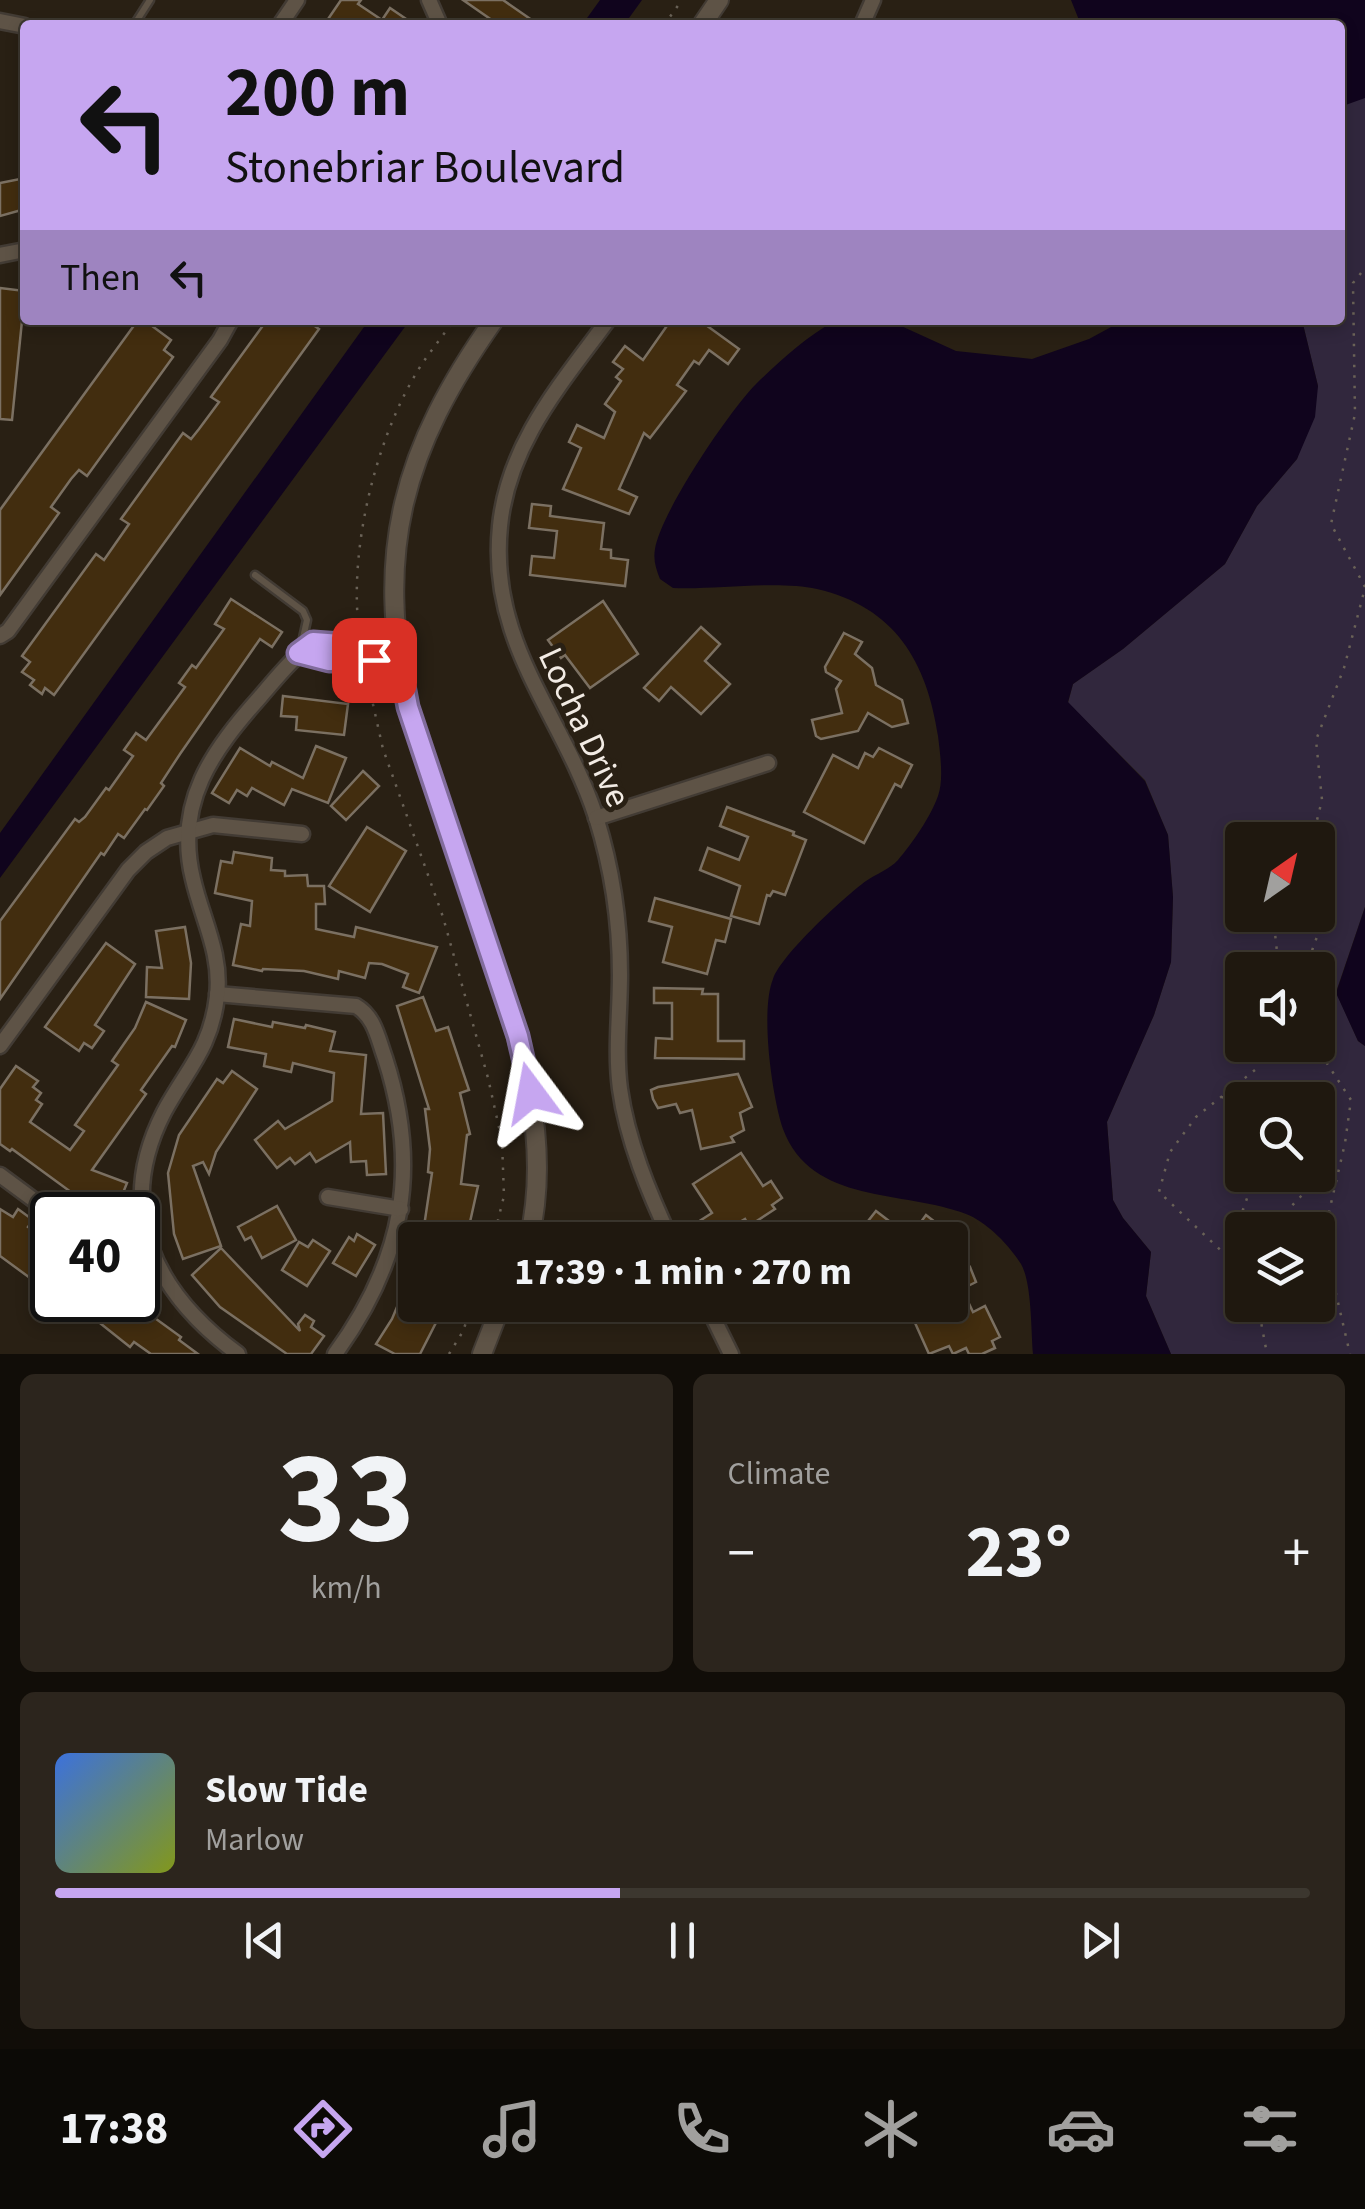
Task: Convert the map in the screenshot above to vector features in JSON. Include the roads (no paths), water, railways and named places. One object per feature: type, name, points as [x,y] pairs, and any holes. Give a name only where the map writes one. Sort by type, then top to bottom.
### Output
[{"type":"street","points":[[0,636],[228,325]]},
{"type":"street","points":[[491,325],[445,395],[411,476],[395,562],[397,648],[408,707],[518,1036],[528,1078],[537,1166],[531,1222]]},
{"type":"street","name":"Locha Drive","points":[[604,325],[544,407],[520,451],[502,506],[498,563],[506,620],[517,652],[567,746],[596,818],[613,888],[618,931],[620,1091],[648,1185],[663,1222]]},
{"type":"street","points":[[144,1192],[148,1155],[166,1108],[205,1044],[217,994],[216,958],[192,875],[189,832],[194,799],[213,754],[298,653],[313,642],[397,648]]},
{"type":"street","points":[[596,818],[768,764]]},
{"type":"street","points":[[0,1046],[128,870],[156,844],[200,827],[226,825],[302,834]]},
{"type":"street","points":[[217,994],[356,1006],[372,1021],[394,1086],[404,1158],[401,1209],[388,1262],[373,1295],[335,1354]]},
{"type":"street","points":[[0,1175],[30,1197]]},
{"type":"street","points":[[328,1198],[401,1209]]},
{"type":"street","points":[[160,1270],[184,1308],[238,1354]]},
{"type":"street","points":[[482,1354],[494,1322]]},
{"type":"street","points":[[715,1322],[731,1354]]},
{"type":"lane","points":[[255,575],[303,612],[306,633],[298,653]]}]
